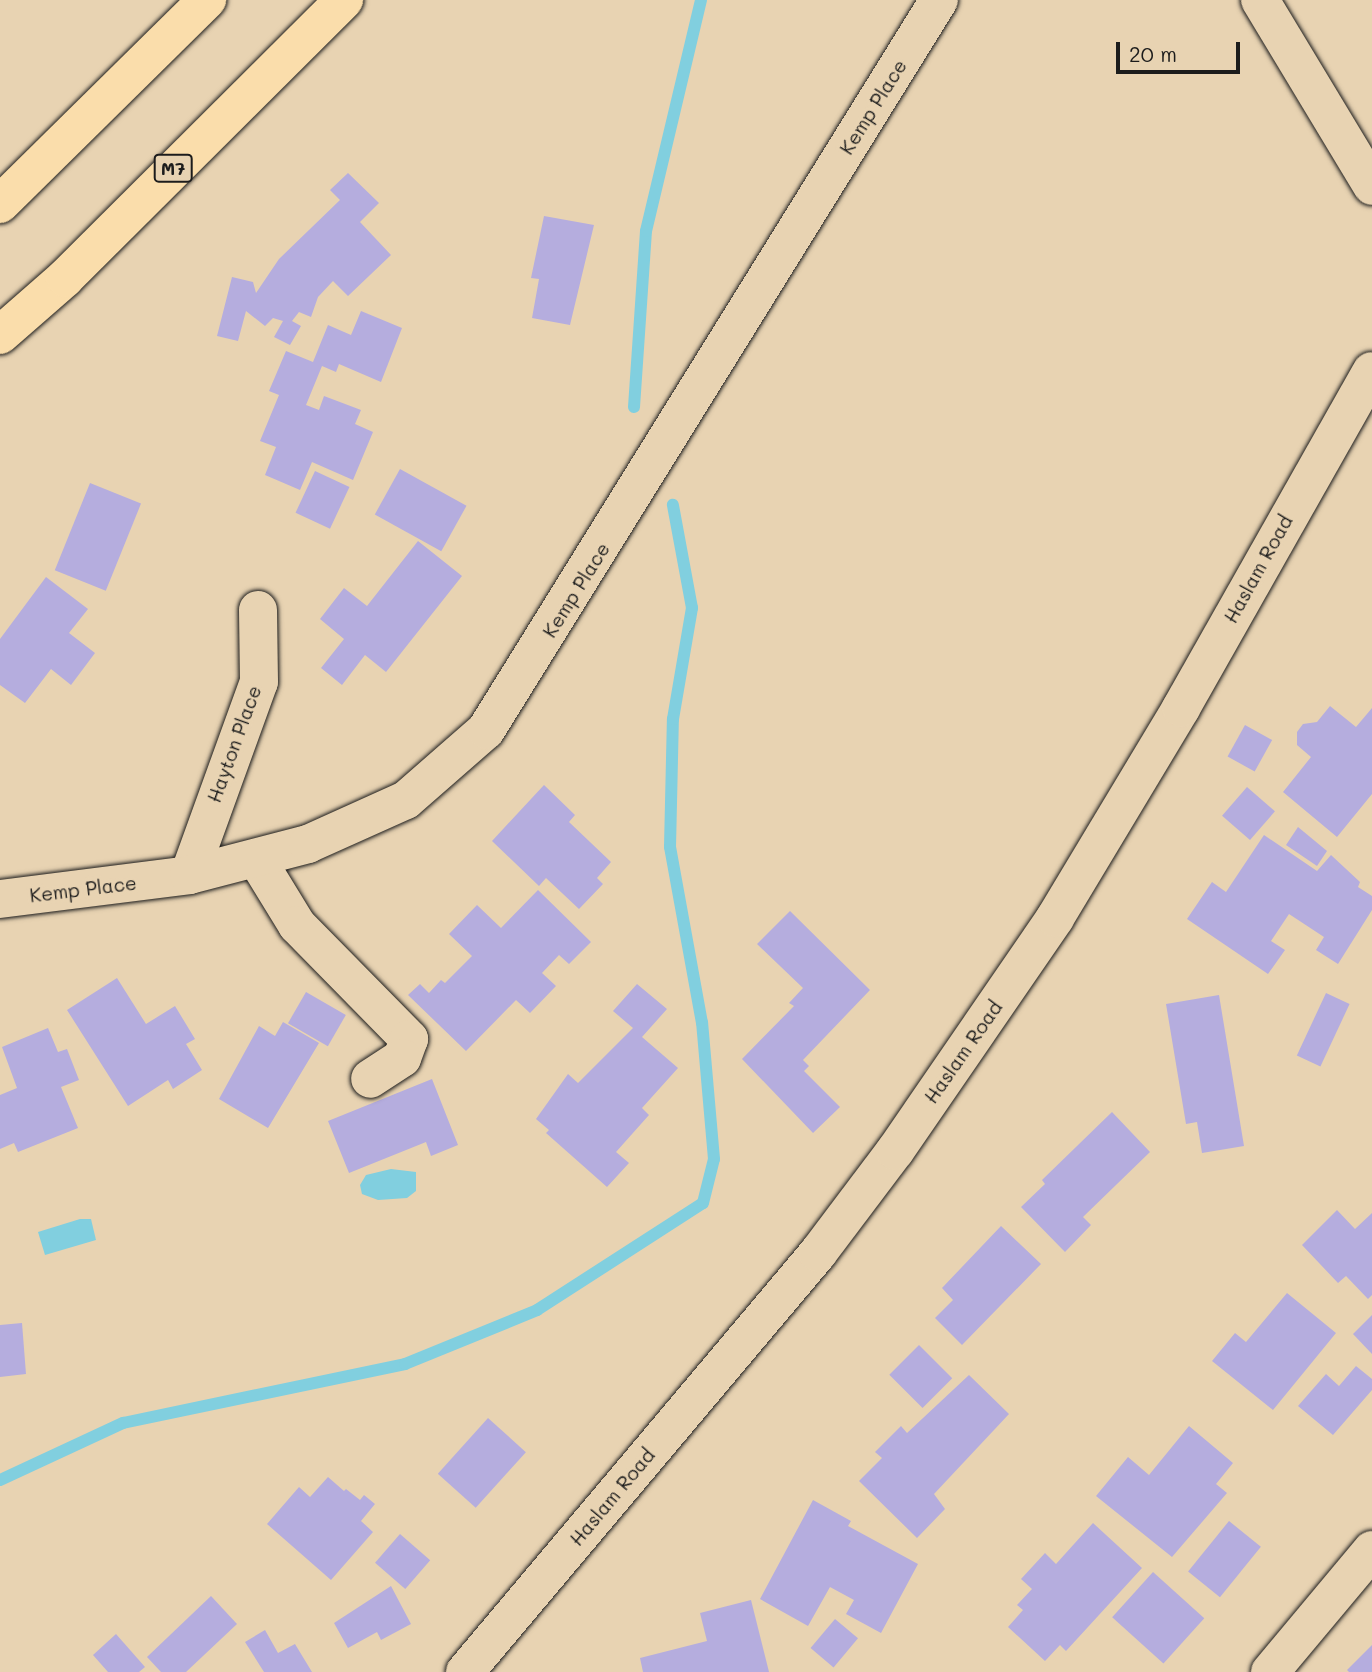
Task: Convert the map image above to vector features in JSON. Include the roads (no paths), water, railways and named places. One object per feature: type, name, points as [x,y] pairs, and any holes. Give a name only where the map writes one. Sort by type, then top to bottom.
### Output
[{"type":"highway","points":[[0,204],[207,0]]},
{"type":"highway","name":"M7","points":[[0,334],[65,278],[344,0]]},
{"type":"street","name":"Kemp Place","points":[[0,900],[190,875],[308,844],[406,800],[486,730],[939,0]]},
{"type":"street","points":[[1271,4],[1372,186]]},
{"type":"street","name":"Haslam Road","points":[[465,1672],[818,1253],[895,1151],[1055,918],[1181,708],[1372,371]]},
{"type":"street","name":"Hayton Place","points":[[190,875],[258,682],[258,610]]},
{"type":"street","points":[[256,858],[297,925],[409,1039],[402,1058],[370,1079]]},
{"type":"street","points":[[1270,1672],[1372,1550]]},
{"type":"water","points":[[391,1169],[416,1172],[416,1191],[407,1198],[378,1200],[362,1194],[360,1185],[366,1175]]},
{"type":"water","points":[[80,1219],[91,1219],[96,1240],[45,1255],[38,1232]]},
{"type":"waterway","points":[[634,407],[646,231],[701,0]]},
{"type":"waterway","points":[[0,1480],[123,1423],[405,1364],[537,1310],[703,1203],[714,1159],[702,1023],[670,847],[673,719],[692,608],[673,505]]}]
